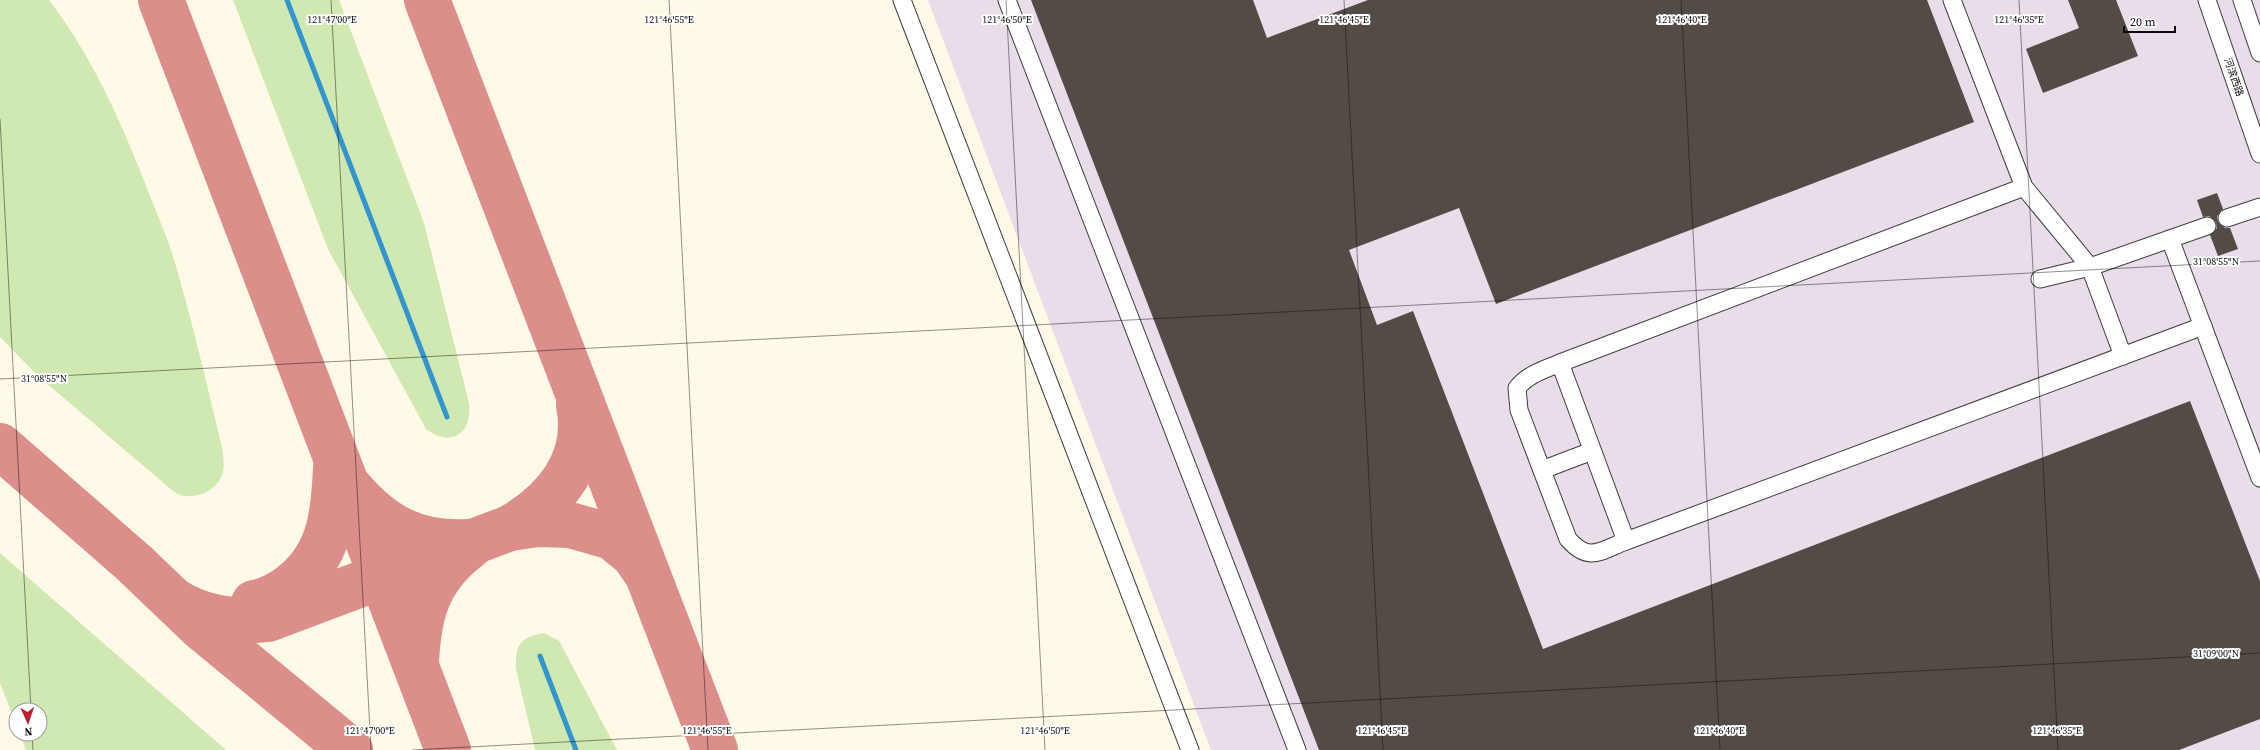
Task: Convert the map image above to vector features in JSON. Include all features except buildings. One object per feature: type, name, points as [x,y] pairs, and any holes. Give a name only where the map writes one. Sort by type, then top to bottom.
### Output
[{"type":"street","points":[[902,0],[1190,750]]},
{"type":"street","points":[[1007,0],[1297,750]]},
{"type":"street","points":[[1952,0],[2024,187],[2090,267],[2124,356]]},
{"type":"street","name":"河滨西路","points":[[2207,0],[2260,154]]},
{"type":"street","points":[[2242,0],[2260,53]]},
{"type":"street","points":[[2024,187],[1560,363],[1530,376],[1517,388],[1519,410],[1568,539],[1576,549],[1585,554],[1595,553],[2203,326]]},
{"type":"street","points":[[2227,218],[2260,207]]},
{"type":"street","points":[[2040,279],[2090,267],[2207,226]]},
{"type":"street","points":[[2170,239],[2260,478]]},
{"type":"street","points":[[1560,363],[1626,542]]},
{"type":"street","points":[[1542,470],[1592,451]]},
{"type":"shaded area","points":[[928,0],[2260,0],[2260,750],[1211,750]]},
{"type":"green space","points":[[0,0],[49,0],[66,23],[95,72],[131,148],[173,255],[194,332],[222,447],[224,463],[221,478],[212,489],[200,495],[186,496],[180,495],[173,491],[37,375],[0,337]]},
{"type":"green space","points":[[233,0],[339,0],[424,223],[469,403],[467,423],[458,435],[443,437],[435,435],[426,429],[328,249]]},
{"type":"green space","points":[[0,553],[226,750],[26,750],[23,742],[48,742],[48,702],[8,702],[8,704],[0,683]]},
{"type":"green space","points":[[544,633],[559,641],[617,750],[535,750],[516,669],[516,661],[518,648],[524,640]]},
{"type":"waterway","points":[[287,0],[447,417]]},
{"type":"waterway","points":[[540,656],[576,750]]},
{"type":"taxiway","points":[[161,0],[448,750]]},
{"type":"taxiway","points":[[427,0],[715,750]]},
{"type":"taxiway","points":[[174,601],[208,616],[231,620],[268,619],[510,528],[541,506],[566,478],[574,462],[579,444],[581,425],[579,405]]},
{"type":"taxiway","points":[[0,446],[134,563],[202,628],[350,750]]},
{"type":"taxiway","points":[[254,603],[284,591],[302,576],[313,564],[321,550],[331,519],[334,502],[336,468]]},
{"type":"taxiway","points":[[350,488],[362,502],[375,513],[402,531],[417,537],[433,540],[469,542]]},
{"type":"taxiway","points":[[510,528],[537,524],[570,525],[612,537],[634,555],[645,571]]},
{"type":"taxiway","points":[[416,663],[419,628],[428,597],[444,570],[470,546]]}]
